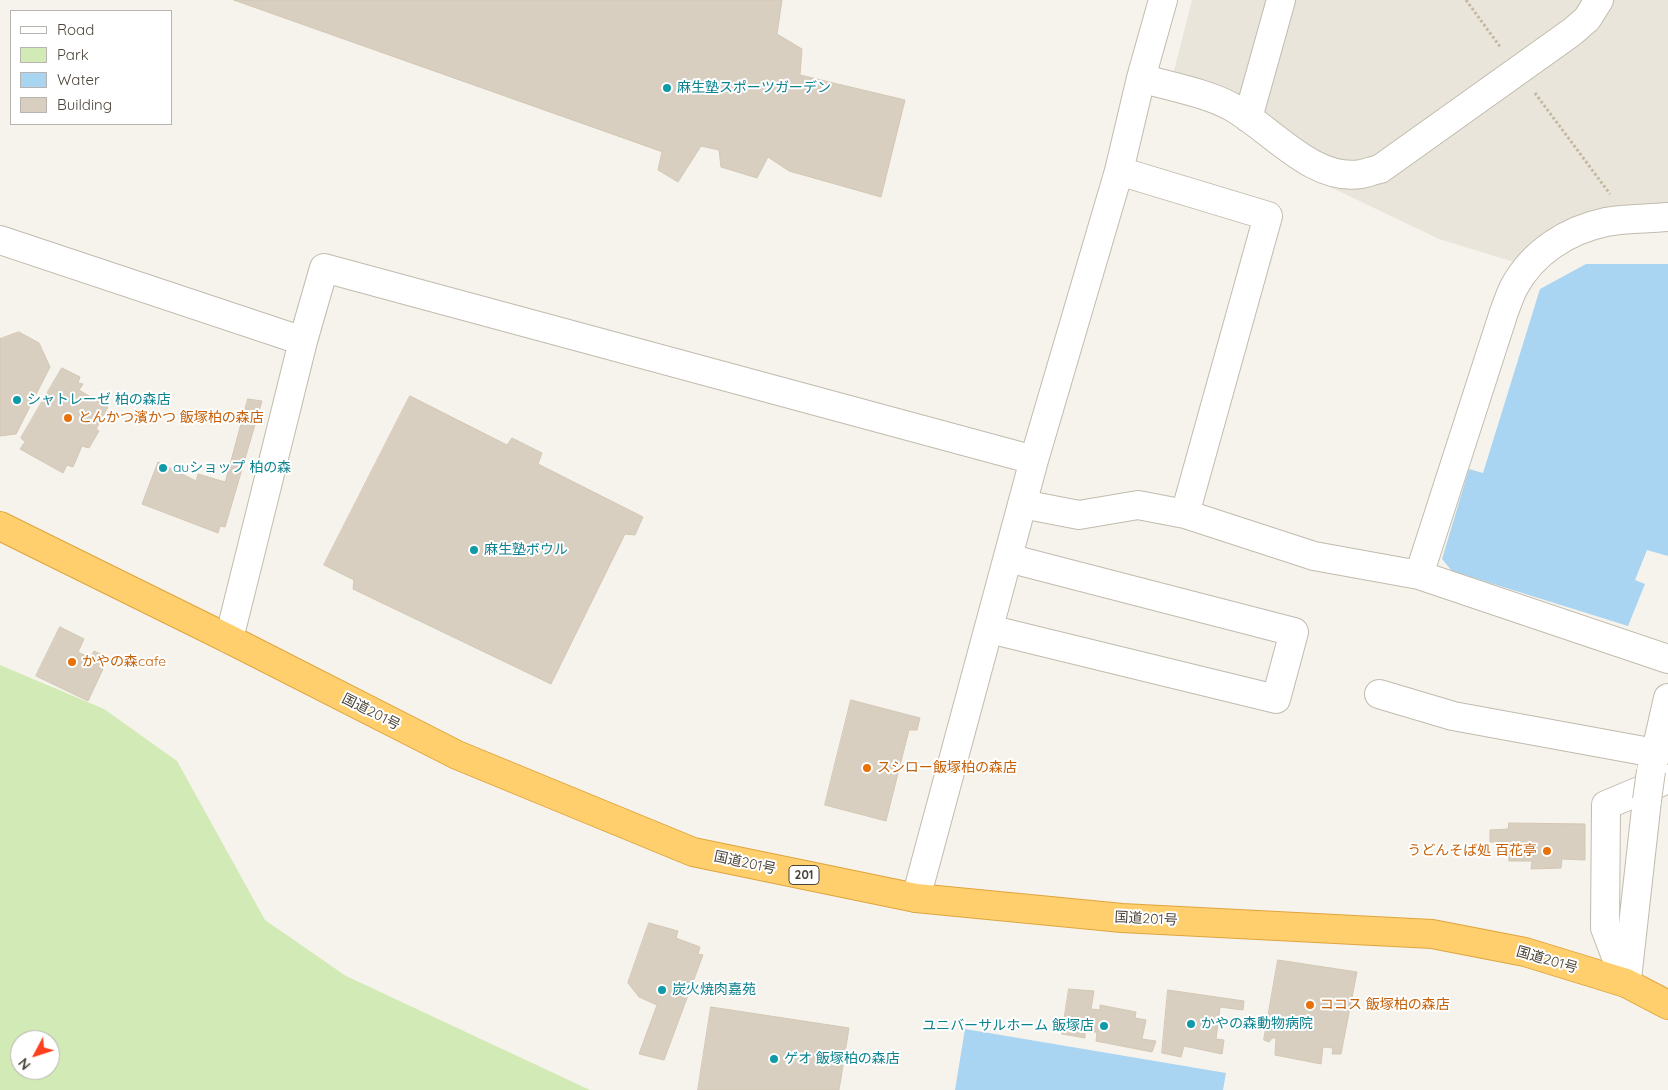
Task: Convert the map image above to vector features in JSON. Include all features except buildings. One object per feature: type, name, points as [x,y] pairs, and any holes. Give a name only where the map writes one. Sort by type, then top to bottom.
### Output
[{"type":"highway","name":"国道201号","points":[[0,526],[457,755],[692,852],[916,898],[1122,918],[1432,934],[1525,952],[1626,983],[1668,1005]]},
{"type":"street","points":[[916,898],[1034,460],[1119,171],[1162,0]]},
{"type":"street","points":[[1248,118],[1281,0]]},
{"type":"street","points":[[1141,78],[1209,97],[1232,106],[1312,164],[1335,173],[1360,174],[1380,168],[1572,32],[1587,19],[1599,0]]},
{"type":"street","points":[[1119,171],[1268,216],[1185,514]]},
{"type":"street","points":[[1420,575],[1504,312],[1514,287],[1526,268],[1548,247],[1571,232],[1607,222],[1668,217]]},
{"type":"street","points":[[0,240],[304,341]]},
{"type":"street","points":[[229,640],[324,268],[1034,460]]},
{"type":"street","points":[[1022,504],[1079,515],[1138,505],[1185,514],[1314,556],[1420,575],[1668,659]]},
{"type":"street","points":[[989,629],[1276,700],[1294,632],[1008,558]]},
{"type":"street","points":[[1378,694],[1453,716],[1658,767]]},
{"type":"street","points":[[1626,983],[1647,800],[1658,767],[1668,698]]},
{"type":"street","points":[[1626,983],[1605,928],[1606,805],[1658,767]]},
{"type":"path","points":[[1466,0],[1630,220]]},
{"type":"shaded area","points":[[1192,0],[1668,0],[1668,206],[1590,214],[1555,225],[1514,262],[1439,239],[1305,175],[1225,116],[1167,98]]},
{"type":"green space","points":[[0,665],[104,709],[177,761],[265,920],[346,976],[590,1090],[0,1090]]},
{"type":"water","points":[[1586,264],[1668,264],[1668,556],[1647,550],[1635,580],[1645,584],[1628,626],[1452,571],[1442,559],[1469,469],[1483,473],[1540,289]]},
{"type":"water","points":[[965,1029],[1226,1073],[1223,1090],[955,1090]]},
{"type":"place","name":"麻生塾スポーツガーデン","points":[[667,88]]},
{"type":"place","name":"シャトレーゼ 柏の森店","points":[[17,400]]},
{"type":"place","name":"とんかつ濱かつ 飯塚柏の森店","points":[[68,418]]},
{"type":"place","name":"auショップ 柏の森","points":[[163,468]]},
{"type":"place","name":"麻生塾ボウル","points":[[474,550]]},
{"type":"place","name":"かやの森cafe","points":[[72,662]]},
{"type":"place","name":"スシロー飯塚柏の森店","points":[[867,768]]},
{"type":"place","name":"うどんそば処 百花亭","points":[[1547,851]]},
{"type":"place","name":"炭火焼肉嘉苑","points":[[662,990]]},
{"type":"place","name":"ココス 飯塚柏の森店","points":[[1310,1005]]},
{"type":"place","name":"かやの森動物病院","points":[[1191,1024]]},
{"type":"place","name":"ユニバーサルホーム 飯塚店","points":[[1104,1026]]},
{"type":"place","name":"ゲオ 飯塚柏の森店","points":[[774,1059]]}]
